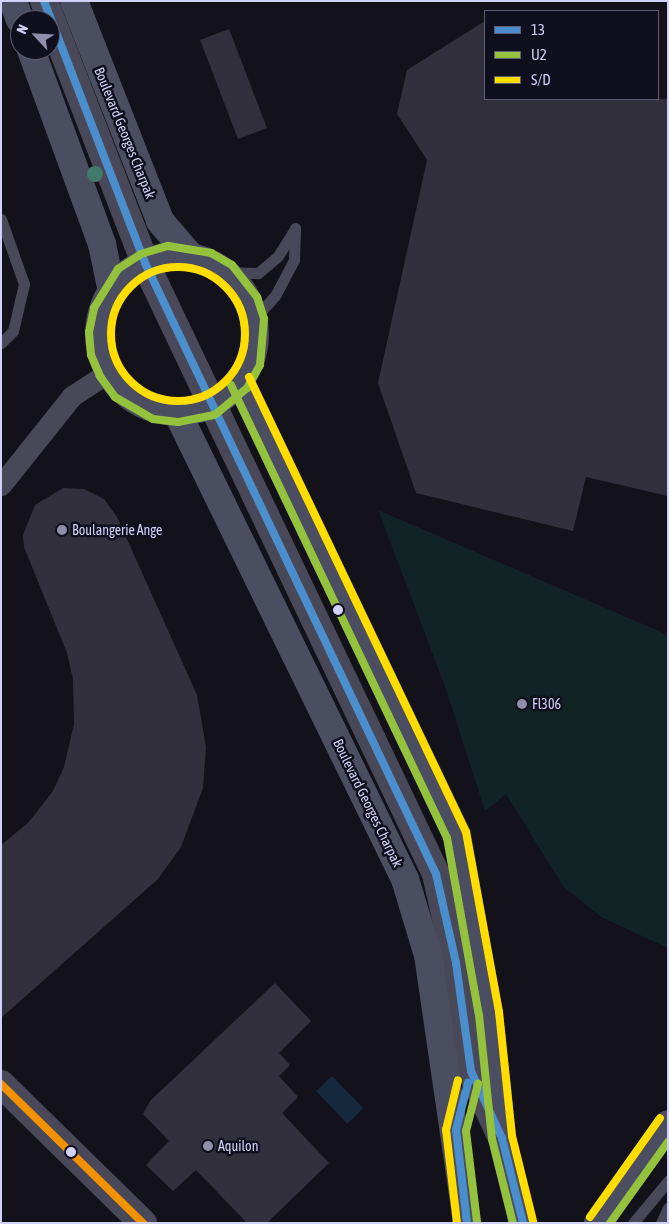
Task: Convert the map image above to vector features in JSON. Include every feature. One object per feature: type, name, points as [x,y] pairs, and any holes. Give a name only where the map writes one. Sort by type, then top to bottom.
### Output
[{"type":"main road","name":"Boulevard Georges Charpak","points":[[74,1],[160,220],[191,257]]},
{"type":"main road","points":[[35,60],[102,244],[112,292]]},
{"type":"main road","points":[[168,256],[191,257],[225,272],[238,285],[254,319],[252,354],[240,381],[211,405],[178,412],[137,401],[109,372],[99,331],[112,292],[126,275],[145,263],[168,256]]},
{"type":"main road","points":[[240,381],[261,420],[457,835],[489,1014],[502,1138],[523,1223]]},
{"type":"main road","name":"Boulevard Georges Charpak","points":[[178,412],[405,879],[428,955],[456,1130],[468,1223]]},
{"type":"main road","points":[[598,1223],[668,1124]]},
{"type":"street","points":[[44,1],[145,263],[436,874],[456,962],[471,1071],[502,1138]]},
{"type":"street","points":[[1,485],[72,396],[109,372]]},
{"type":"street","points":[[456,1130],[471,1071]]},
{"type":"street","points":[[1,1084],[143,1223]]},
{"type":"lane","points":[[1,219],[24,284],[13,331],[1,343]]},
{"type":"lane","points":[[225,272],[258,273],[278,256],[296,228],[294,260],[274,296],[254,319]]},
{"type":"lane","points":[[632,1223],[668,1181]]},
{"type":"lane","points":[[661,1223],[668,1208]]},
{"type":"shaded area","points":[[378,510],[668,635],[668,948],[601,917],[563,886],[506,794],[485,811],[446,689]]},
{"type":"water","points":[[332,1076],[363,1108],[347,1124],[316,1091]]},
{"type":"building","points":[[484,22],[484,100],[668,99],[668,496],[586,477],[573,531],[416,493],[378,383],[427,160],[397,114],[407,70]]},
{"type":"building","points":[[229,29],[267,128],[238,139],[200,40]]},
{"type":"building","points":[[63,488],[84,489],[104,499],[117,517],[197,695],[206,747],[203,788],[181,847],[158,879],[1,1018],[1,845],[28,823],[53,791],[64,767],[74,724],[73,679],[67,653],[24,547],[23,535],[35,505]]},
{"type":"building","points":[[275,983],[311,1021],[279,1053],[290,1065],[279,1076],[298,1097],[282,1113],[329,1163],[267,1223],[247,1223],[196,1170],[173,1191],[146,1165],[169,1141],[143,1114],[150,1101]]},
{"type":"transit line","name":"13","points":[[44,1],[145,263],[436,874],[456,963],[471,1071],[502,1138],[523,1223]]},
{"type":"transit line","name":"U2","points":[[214,415],[178,422],[153,419],[115,397],[100,376],[91,355],[89,332],[94,308],[118,269],[141,254],[168,246],[211,253],[232,265],[257,297],[264,319],[260,365],[247,388],[216,414]]},
{"type":"transit line","name":"S/D","points":[[178,267],[204,272],[225,287],[240,308],[245,334],[240,360],[225,381],[204,396],[178,401],[152,396],[131,381],[116,360],[111,334],[116,308],[131,287],[152,272],[178,267]]},
{"type":"transit line","name":"S/D","points":[[249,377],[466,832],[499,1012],[512,1136],[533,1221]]},
{"type":"transit line","name":"U2","points":[[231,385],[447,838],[479,1015],[492,1139],[513,1223]]},
{"type":"transit line","name":"S/D","points":[[457,1223],[446,1130],[458,1080]]},
{"type":"transit line","name":"13","points":[[467,1223],[456,1130],[468,1083]]},
{"type":"transit line","points":[[1,1084],[143,1223]]},
{"type":"transit line","name":"U2","points":[[477,1222],[466,1131],[478,1084]]},
{"type":"transit line","name":"S/D","points":[[590,1217],[660,1118]]},
{"type":"transit line","name":"U2","points":[[610,1223],[668,1142]]},
{"type":"place","name":"Boulangerie Ange","points":[[62,530]]},
{"type":"place","name":"Fl306","points":[[522,704]]},
{"type":"place","name":"Aquilon","points":[[208,1146]]}]
